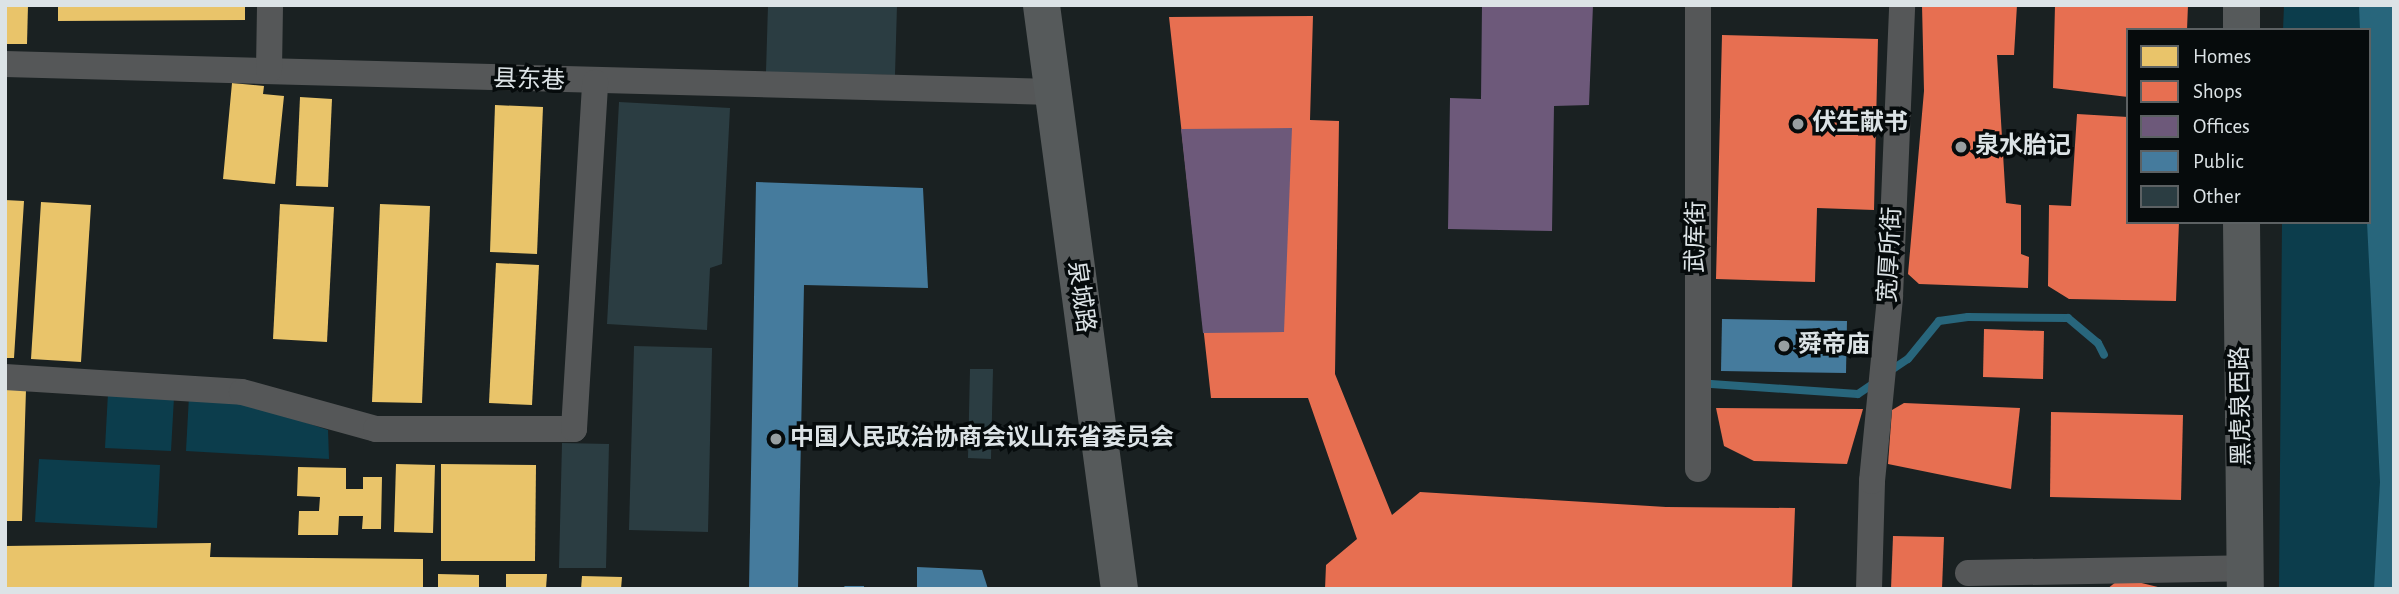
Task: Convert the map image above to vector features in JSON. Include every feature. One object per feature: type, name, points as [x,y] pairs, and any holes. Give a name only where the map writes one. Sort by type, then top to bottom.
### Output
[{"type":"main road","name":"泉城路","points":[[1041,5],[1119,589]]},
{"type":"main road","points":[[2241,5],[2241,28]]},
{"type":"main road","name":"黑虎泉西路","points":[[2241,224],[2245,578]]},
{"type":"street","points":[[269,70],[270,5]]},
{"type":"street","name":"武库街","points":[[1698,5],[1698,469]]},
{"type":"street","name":"宽厚所街","points":[[1869,589],[1872,481],[1886,356],[1902,5]]},
{"type":"street","name":"县东巷","points":[[5,64],[269,70],[595,83],[1053,92]]},
{"type":"street","points":[[5,377],[242,392],[376,429],[574,429],[595,83]]},
{"type":"street","points":[[1968,573],[2245,578]]},
{"type":"shaded area","points":[[2284,5],[2394,5],[2394,589],[2279,589],[2282,224],[2371,224],[2371,28],[2283,28]]},
{"type":"shaded area","points":[[2359,5],[2394,5],[2394,589],[2374,589],[2380,482],[2367,224],[2371,224],[2371,28],[2360,28]]},
{"type":"shaded area","points":[[108,393],[174,397],[171,451],[105,448]]},
{"type":"shaded area","points":[[189,396],[241,401],[328,430],[329,459],[186,451]]},
{"type":"shaded area","points":[[39,459],[160,465],[157,528],[35,522]]},
{"type":"building: Homes","points":[[5,5],[28,5],[27,44],[5,44]]},
{"type":"building: Homes","points":[[58,5],[245,5],[245,20],[58,21]]},
{"type":"building: Homes","points":[[232,83],[264,86],[263,94],[284,96],[275,184],[223,179]]},
{"type":"building: Homes","points":[[300,97],[332,99],[328,187],[296,186]]},
{"type":"building: Homes","points":[[495,105],[543,107],[537,254],[490,252]]},
{"type":"building: Homes","points":[[5,200],[24,201],[14,358],[5,358]]},
{"type":"building: Homes","points":[[41,202],[91,205],[81,362],[31,359]]},
{"type":"building: Homes","points":[[280,204],[334,207],[327,342],[273,339]]},
{"type":"building: Homes","points":[[380,204],[430,206],[422,403],[372,402]]},
{"type":"building: Homes","points":[[496,263],[539,265],[532,405],[489,403]]},
{"type":"building: Homes","points":[[5,388],[26,389],[22,521],[5,521]]},
{"type":"building: Homes","points":[[396,464],[435,465],[433,533],[394,532]]},
{"type":"building: Homes","points":[[441,464],[536,465],[535,561],[441,561]]},
{"type":"building: Homes","points":[[298,467],[346,468],[346,489],[363,489],[363,477],[382,477],[381,529],[362,529],[363,516],[339,516],[338,535],[298,535],[299,511],[319,511],[320,497],[297,496]]},
{"type":"building: Homes","points":[[211,543],[210,557],[423,559],[423,589],[5,589],[5,546]]},
{"type":"building: Homes","points":[[438,574],[479,575],[479,589],[438,589]]},
{"type":"building: Homes","points":[[506,574],[547,574],[546,589],[506,589]]},
{"type":"building: Homes","points":[[582,576],[622,577],[621,589],[581,589]]},
{"type":"building: Shops","name":"泉水胎记","points":[[1922,5],[2017,5],[2014,55],[1997,55],[2006,203],[2021,205],[2021,254],[2029,257],[2028,288],[1919,284],[1908,274],[1924,91]]},
{"type":"building: Shops","points":[[2055,5],[2188,5],[2187,28],[2126,28],[2126,97],[2053,88]]},
{"type":"building: Shops","points":[[1313,16],[1310,120],[1339,121],[1335,374],[1392,515],[1420,492],[1666,507],[1795,508],[1792,589],[1325,589],[1326,565],[1357,539],[1308,398],[1211,398],[1169,17]]},
{"type":"building: Shops","name":"伏生献书","points":[[1722,35],[1878,39],[1874,210],[1817,208],[1815,282],[1716,279]]},
{"type":"building: Shops","points":[[2077,114],[2126,117],[2126,224],[2179,224],[2176,301],[2069,299],[2048,286],[2049,205],[2071,206]]},
{"type":"building: Shops","points":[[1984,329],[2044,331],[2043,379],[1983,377]]},
{"type":"building: Shops","points":[[1904,403],[2020,408],[2011,489],[1888,464],[1892,410]]},
{"type":"building: Shops","points":[[1716,408],[1863,409],[1847,464],[1754,461],[1724,446]]},
{"type":"building: Shops","points":[[2051,412],[2183,415],[2181,500],[2050,497]]},
{"type":"building: Shops","points":[[1893,536],[1944,537],[1942,589],[1891,589]]},
{"type":"building: Shops","points":[[2121,578],[2162,588],[2162,589],[2107,589]]},
{"type":"building: Offices","points":[[1482,5],[1593,5],[1589,105],[1554,106],[1552,231],[1448,229],[1450,98],[1481,99]]},
{"type":"building: Offices","points":[[1292,128],[1284,332],[1203,333],[1181,129]]},
{"type":"building: Public","name":"中国人民政治协商会议山东省委员会","points":[[756,182],[923,188],[928,288],[804,285],[798,589],[749,589]]},
{"type":"building: Public","name":"舜帝庙","points":[[1722,319],[1847,321],[1846,373],[1721,371]]},
{"type":"building: Public","points":[[917,567],[982,570],[988,589],[917,589]]},
{"type":"building: Public","points":[[845,586],[864,586],[864,589],[841,589]]},
{"type":"building: Other","points":[[768,5],[897,5],[895,75],[766,72]]},
{"type":"building: Other","points":[[619,102],[730,108],[722,264],[710,268],[707,330],[607,324]]},
{"type":"building: Other","points":[[634,346],[712,348],[708,532],[629,530]]},
{"type":"building: Other","points":[[970,369],[993,369],[991,459],[968,458]]},
{"type":"building: Other","points":[[562,443],[609,444],[606,568],[559,568]]},
{"type":"waterway","points":[[1887,373],[1908,359],[1939,321],[1968,317],[2068,318],[2098,343],[2104,355]]},
{"type":"waterway","points":[[1711,384],[1858,394],[1877,381]]},
{"type":"place","name":"伏生献书","points":[[1798,124]]},
{"type":"place","name":"泉水胎记","points":[[1961,147]]},
{"type":"place","name":"舜帝庙","points":[[1784,346]]},
{"type":"place","name":"中国人民政治协商会议山东省委员会","points":[[776,439]]}]
